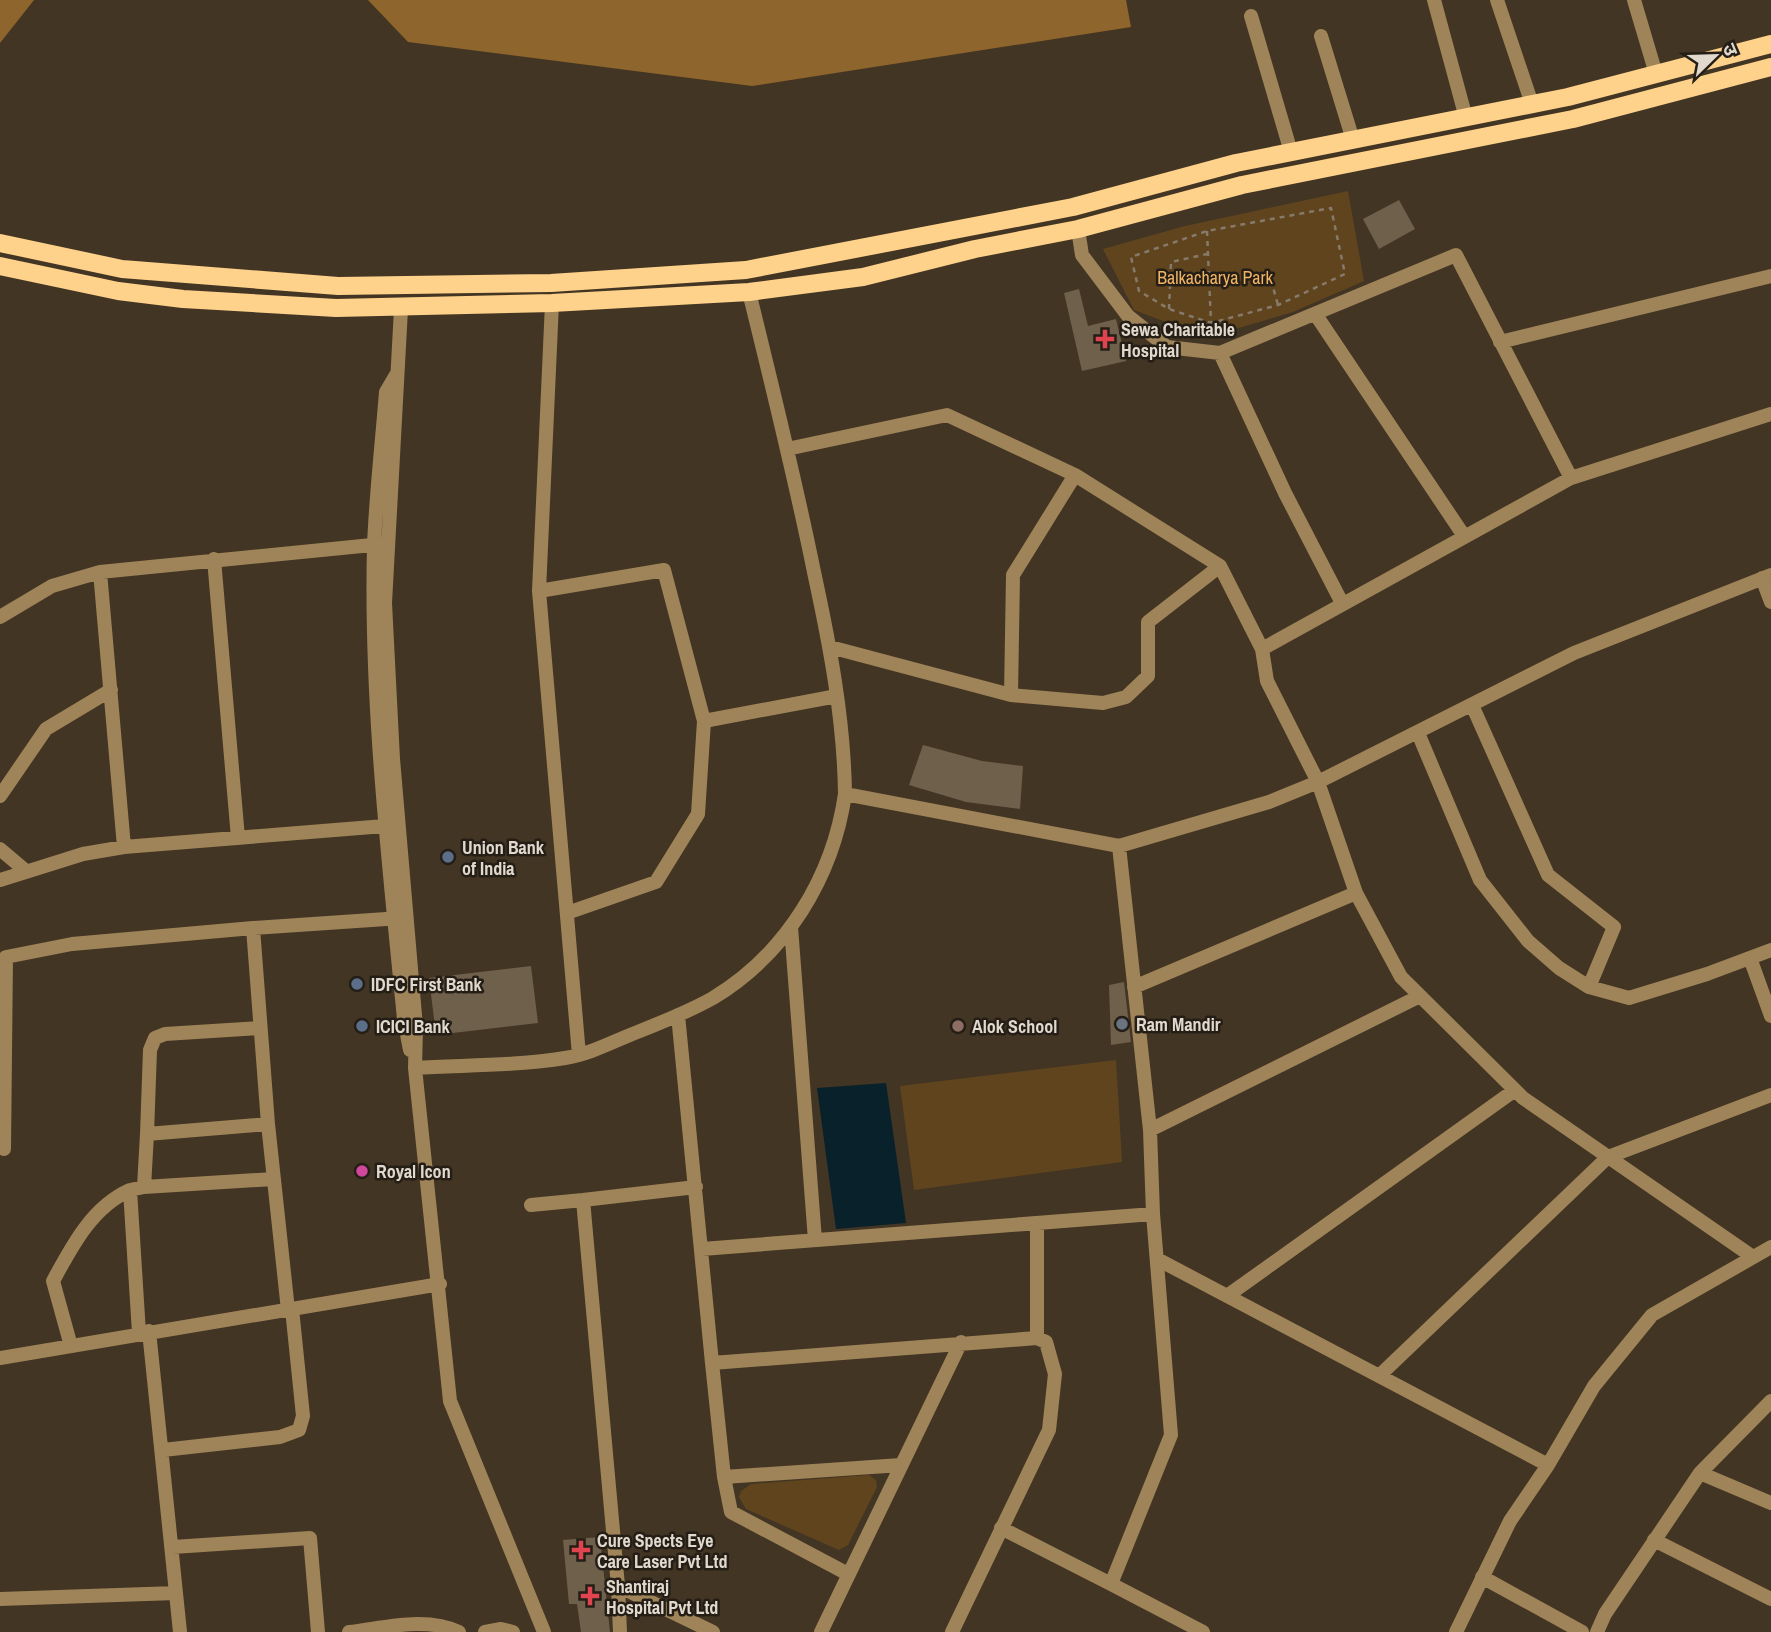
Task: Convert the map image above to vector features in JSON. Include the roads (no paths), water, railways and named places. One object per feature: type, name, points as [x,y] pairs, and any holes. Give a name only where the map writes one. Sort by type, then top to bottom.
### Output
[{"type":"main road","points":[[0,243],[122,269],[338,286],[551,284],[747,270],[1073,207],[1236,163],[1532,104],[1771,44]]},
{"type":"main road","points":[[0,266],[118,291],[183,299],[401,309],[749,292],[863,277],[975,248],[1078,229],[1242,185],[1573,119],[1771,67]]},
{"type":"street","points":[[1434,0],[1466,118]]},
{"type":"street","points":[[1497,0],[1532,104]]},
{"type":"street","points":[[1634,0],[1656,74]]},
{"type":"street","points":[[1251,16],[1291,152]]},
{"type":"street","points":[[1321,36],[1353,140]]},
{"type":"street","points":[[1078,229],[1082,255],[1128,316],[1167,347],[1220,353],[1456,255],[1571,478]]},
{"type":"street","points":[[1500,342],[1771,276]]},
{"type":"street","points":[[415,1068],[552,1060],[579,1055],[678,1015],[730,986],[763,959],[791,927],[819,882],[840,826],[845,794],[837,696],[830,647],[787,449],[749,292]]},
{"type":"street","points":[[552,303],[539,591],[579,1055]]},
{"type":"street","points":[[401,309],[396,375],[386,392],[377,701],[393,825],[400,918],[415,1018],[415,1068],[450,1401],[538,1629]]},
{"type":"street","points":[[1316,315],[1464,536]]},
{"type":"street","points":[[1220,353],[1285,493],[1342,603]]},
{"type":"street","points":[[1262,649],[1571,478],[1771,414]]},
{"type":"street","points":[[787,449],[947,415],[1075,475],[1220,566],[1262,649],[1267,681],[1318,782],[1356,892],[1401,977],[1515,1090],[1754,1257]]},
{"type":"street","points":[[1011,695],[1013,575],[1075,475]]},
{"type":"street","points":[[0,617],[52,586],[100,572],[380,545]]},
{"type":"street","points":[[214,559],[238,838]]},
{"type":"street","points":[[830,647],[1011,695],[1103,703],[1126,697],[1148,676],[1148,622],[1220,566]]},
{"type":"street","points":[[539,591],[664,570],[704,721],[698,814],[656,882],[567,913]]},
{"type":"street","points":[[100,572],[124,847]]},
{"type":"street","points":[[845,794],[1119,846],[1269,802],[1318,782],[1574,653],[1767,576],[1771,602]]},
{"type":"street","points":[[0,796],[46,729],[111,690]]},
{"type":"street","points":[[704,721],[837,696]]},
{"type":"street","points":[[1472,705],[1548,875],[1614,927],[1589,987]]},
{"type":"street","points":[[1418,733],[1480,880],[1528,941],[1559,968],[1589,987],[1629,998],[1771,950]]},
{"type":"street","points":[[0,880],[83,854],[124,847],[393,825]]},
{"type":"street","points":[[1111,1584],[1171,1435],[1153,1214],[1150,1130],[1119,846]]},
{"type":"street","points":[[0,849],[26,871]]},
{"type":"street","points":[[1134,987],[1356,892]]},
{"type":"street","points":[[4,1149],[3,958],[72,944],[400,918]]},
{"type":"street","points":[[791,927],[815,1240]]},
{"type":"street","points":[[163,1450],[280,1437],[299,1430],[303,1416],[268,1124],[253,928]]},
{"type":"street","points":[[1750,958],[1771,1016]]},
{"type":"street","points":[[1150,1130],[1420,996]]},
{"type":"street","points":[[678,1015],[729,1507],[736,1516],[848,1574]]},
{"type":"street","points":[[180,1632],[163,1450],[144,1332],[137,1189],[147,1134],[150,1050],[155,1038],[165,1034],[260,1028]]},
{"type":"street","points":[[1227,1296],[1515,1090]]},
{"type":"street","points":[[1378,1376],[1608,1157],[1771,1096]]},
{"type":"street","points":[[147,1134],[268,1124]]},
{"type":"street","points":[[71,1346],[53,1281],[88,1223],[113,1199],[137,1189],[274,1179]]},
{"type":"street","points":[[531,1205],[696,1187]]},
{"type":"street","points":[[583,1200],[620,1632]]},
{"type":"street","points":[[702,1249],[1153,1214]]},
{"type":"street","points":[[1037,1225],[1037,1338]]},
{"type":"street","points":[[1456,1632],[1510,1521],[1548,1465],[1594,1386],[1652,1315],[1771,1247]]},
{"type":"street","points":[[1157,1259],[1548,1465]]},
{"type":"street","points":[[0,1358],[439,1284]]},
{"type":"street","points":[[712,1363],[961,1342],[1037,1338],[1046,1342],[1055,1374],[1049,1430],[1001,1528],[957,1630]]},
{"type":"street","points":[[821,1632],[961,1342]]},
{"type":"street","points":[[1597,1632],[1605,1614],[1700,1473],[1771,1401]]},
{"type":"street","points":[[724,1477],[901,1465]]},
{"type":"street","points":[[1700,1473],[1771,1503]]},
{"type":"street","points":[[1001,1528],[1203,1632]]},
{"type":"street","points":[[173,1547],[310,1538],[318,1632]]},
{"type":"street","points":[[1654,1540],[1771,1599]]},
{"type":"street","points":[[1483,1577],[1582,1632]]},
{"type":"street","points":[[618,1586],[713,1632]]},
{"type":"street","points":[[0,1599],[176,1593]]},
{"type":"street","points":[[349,1632],[421,1624],[440,1625],[459,1632]]},
{"type":"street","points":[[485,1632],[501,1629],[513,1632]]},
{"type":"water","points":[[886,1083],[906,1223],[836,1229],[817,1088]]},
{"type":"place","name":"Sewa Charitable Hospital","points":[[1105,339]]},
{"type":"place","name":"Union Bank of India","points":[[448,857]]},
{"type":"place","name":"IDFC First Bank","points":[[357,984]]},
{"type":"place","name":"Ram Mandir","points":[[1122,1024]]},
{"type":"place","name":"ICICI Bank","points":[[362,1026]]},
{"type":"place","name":"Alok School","points":[[958,1026]]},
{"type":"place","name":"Royal Icon","points":[[362,1171]]},
{"type":"place","name":"Cure Spects Eye Care Laser Pvt Ltd","points":[[581,1550]]},
{"type":"place","name":"Shantiraj Hospital Pvt Ltd","points":[[590,1596]]},
{"type":"park label","name":"Balkacharya Park","points":[[1215,277]]}]
